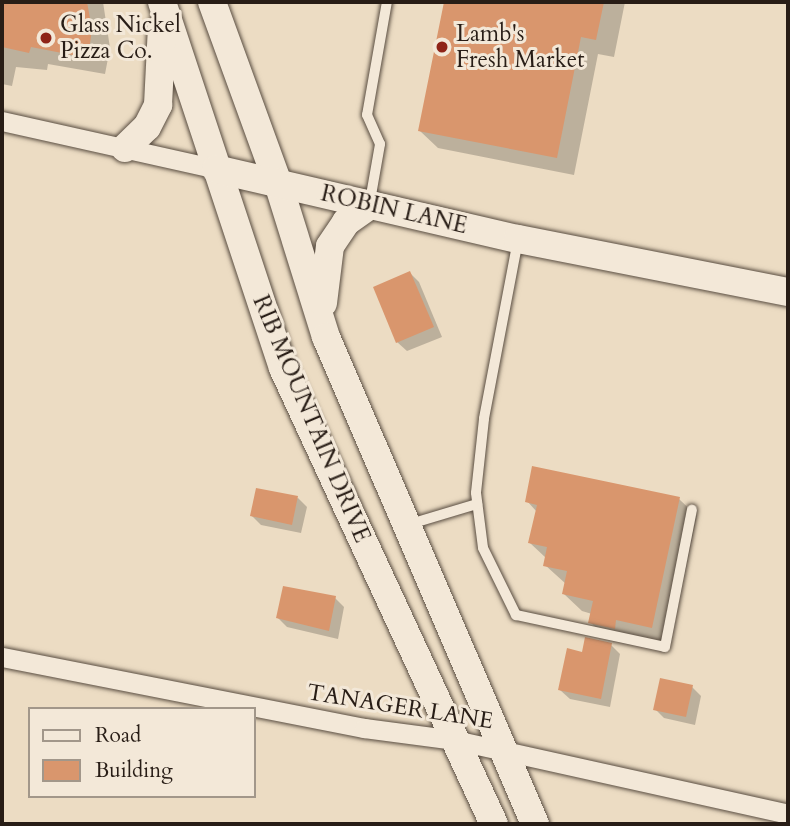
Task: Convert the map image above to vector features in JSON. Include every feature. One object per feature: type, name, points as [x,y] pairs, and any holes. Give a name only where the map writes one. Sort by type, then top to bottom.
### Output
[{"type":"main road","name":"RIB MOUNTAIN DRIVE","points":[[162,2],[283,368],[494,824]]},
{"type":"main road","points":[[125,148],[147,127],[160,97],[162,2]]},
{"type":"main road","name":"RIB MOUNTAIN DRIVE","points":[[212,2],[278,183],[326,337],[535,824]]},
{"type":"main road","name":"ROBIN LANE","points":[[216,169],[518,239],[788,292]]},
{"type":"main road","points":[[326,337],[323,286],[327,253],[342,227],[370,205]]},
{"type":"street","name":"ROBIN LANE","points":[[2,121],[216,169]]},
{"type":"street","name":"TANAGER LANE","points":[[2,657],[364,728],[502,749],[788,814]]},
{"type":"lane","points":[[370,205],[380,145],[367,115],[387,2]]},
{"type":"lane","points":[[518,239],[484,419],[477,504],[490,567],[516,615],[665,646],[692,510]]},
{"type":"lane","points":[[408,525],[477,504]]},
{"type":"building","name":"Glass Nickel Pizza Co.","points":[[2,2],[87,2],[92,29],[88,58],[31,47],[29,53],[2,47]]},
{"type":"building","points":[[444,2],[604,2],[596,40],[581,37],[557,158],[418,131]]},
{"type":"building","points":[[410,271],[434,327],[396,343],[373,287]]},
{"type":"building","points":[[532,466],[680,497],[652,628],[616,620],[615,629],[588,623],[593,601],[562,594],[567,571],[543,566],[547,547],[528,543],[537,505],[525,502]]},
{"type":"building","points":[[256,488],[298,496],[292,525],[250,516]]},
{"type":"building","points":[[283,586],[336,596],[329,631],[276,618]]},
{"type":"building","points":[[585,637],[612,643],[601,699],[558,690],[567,648],[582,652]]},
{"type":"building","points":[[660,678],[693,685],[686,717],[653,710]]},
{"type":"place","name":"Glass Nickel Pizza Co.","points":[[46,38]]},
{"type":"place","name":"Lamb's Fresh Market","points":[[442,47]]}]
